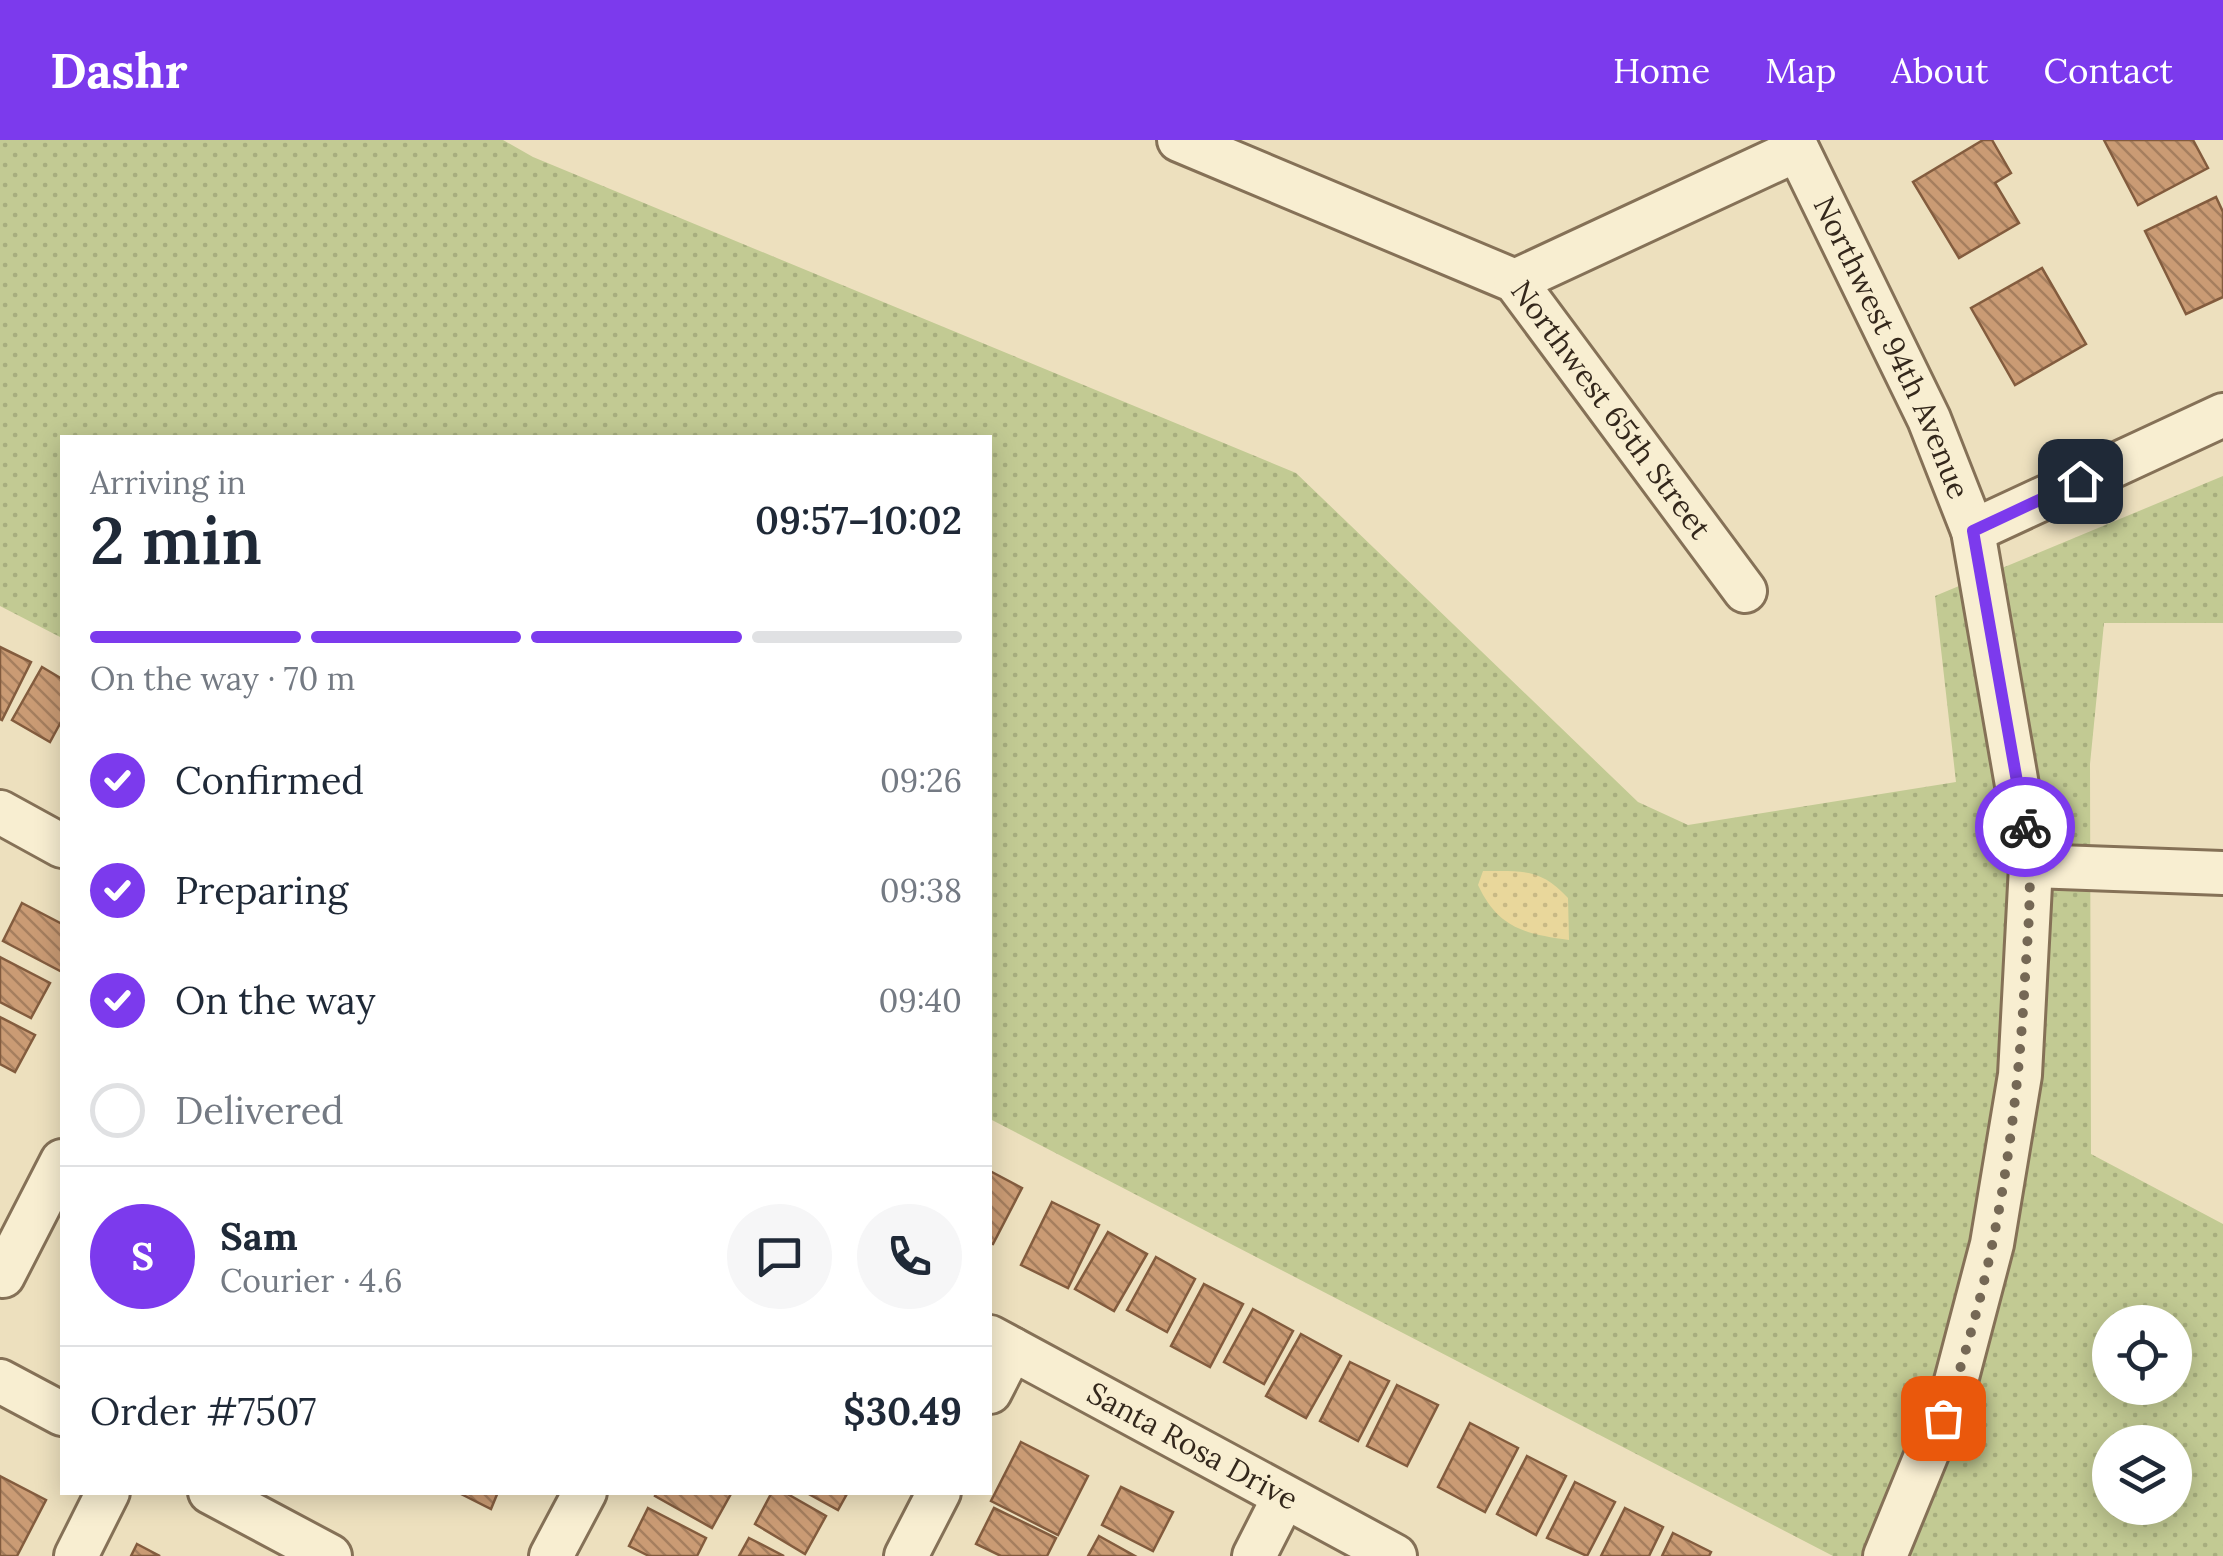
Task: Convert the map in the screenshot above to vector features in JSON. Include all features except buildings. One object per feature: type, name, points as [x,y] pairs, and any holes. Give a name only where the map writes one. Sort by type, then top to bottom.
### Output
[{"type":"street","name":"Northwest 65th Street","points":[[1179,140],[1515,280],[1745,591]]},
{"type":"street","points":[[1515,280],[1795,145]]},
{"type":"street","name":"Northwest 94th Avenue","points":[[1795,145],[1930,418],[1973,531],[2032,866],[2020,1075],[1992,1244],[1955,1385],[1886,1556]]},
{"type":"street","points":[[1973,531],[2223,414]]},
{"type":"street","points":[[0,812],[60,845]]},
{"type":"street","points":[[2032,866],[2223,872]]},
{"type":"street","points":[[4,1276],[60,1165]]},
{"type":"street","points":[[992,1383],[1001,1343]]},
{"type":"street","name":"Santa Rosa Drive","points":[[1001,1343],[1395,1556]]},
{"type":"street","points":[[0,1381],[60,1413]]},
{"type":"street","points":[[76,1556],[106,1495]]},
{"type":"street","points":[[216,1495],[330,1556]]},
{"type":"street","points":[[551,1556],[583,1495]]},
{"type":"street","points":[[906,1556],[937,1495]]},
{"type":"street","points":[[1254,1556],[1284,1497]]},
{"type":"green space","points":[[0,140],[503,140],[533,157],[1296,473],[1638,802],[1688,825],[1956,782],[1935,596],[2223,476],[2223,623],[2104,623],[2090,764],[2091,1154],[2223,1224],[2223,1556],[1833,1556],[992,1120],[992,435],[60,435],[60,637],[0,606]]},
{"type":"sand","points":[[1483,871],[1530,873],[1558,888],[1568,898],[1569,940],[1526,931],[1504,920],[1478,885]]},
{"type":"way so far","points":[[1943,1418],[1992,1244],[2020,1075],[2032,866],[2025,827]]},
{"type":"route","points":[[2025,827],[1973,531],[2080,481]]}]
